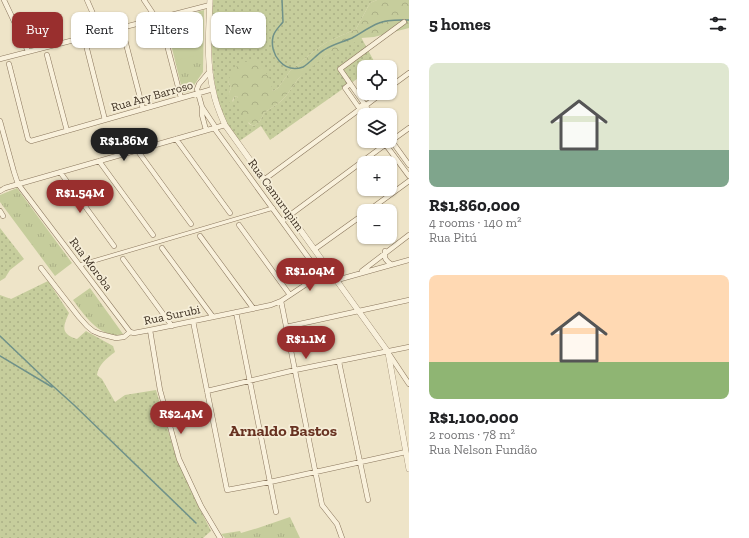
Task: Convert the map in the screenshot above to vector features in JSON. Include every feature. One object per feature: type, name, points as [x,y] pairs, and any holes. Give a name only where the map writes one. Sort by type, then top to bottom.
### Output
[{"type":"street","points":[[4,0],[28,51]]},
{"type":"street","points":[[87,0],[92,12]]},
{"type":"street","points":[[144,0],[152,12]]},
{"type":"street","points":[[178,12],[210,3],[210,71],[213,89],[225,125],[360,312],[409,384]]},
{"type":"street","points":[[373,100],[365,106],[340,70],[404,22]]},
{"type":"street","points":[[0,59],[71,40]]},
{"type":"street","points":[[87,48],[106,120]]},
{"type":"street","points":[[127,48],[143,109]]},
{"type":"street","points":[[168,48],[181,98]]},
{"type":"street","points":[[47,55],[67,131]]},
{"type":"street","name":"Rua Ary Barroso","points":[[9,64],[28,139],[31,142],[213,89]]},
{"type":"street","points":[[206,130],[198,93],[199,84],[210,71]]},
{"type":"street","points":[[397,82],[409,73]]},
{"type":"street","points":[[350,84],[344,88],[359,108]]},
{"type":"street","name":"Rua Camurupim","points":[[202,106],[215,128],[248,175],[321,275]]},
{"type":"street","points":[[265,180],[357,111]]},
{"type":"street","name":"Rua Moroba","points":[[0,121],[18,184],[130,332]]},
{"type":"street","points":[[0,191],[18,184],[225,125]]},
{"type":"street","points":[[397,135],[409,128]]},
{"type":"street","points":[[176,139],[230,213]]},
{"type":"street","points":[[282,221],[379,148]]},
{"type":"street","points":[[392,148],[409,176]]},
{"type":"street","points":[[394,148],[409,165]]},
{"type":"street","points":[[137,150],[191,224]]},
{"type":"street","points":[[99,161],[153,235]]},
{"type":"street","points":[[248,175],[258,171]]},
{"type":"street","points":[[60,172],[114,246]]},
{"type":"street","points":[[378,204],[409,181]]},
{"type":"street","points":[[80,265],[273,208]]},
{"type":"street","points":[[0,211],[3,216]]},
{"type":"street","points":[[315,250],[357,219]]},
{"type":"street","points":[[239,225],[290,295]]},
{"type":"street","points":[[359,273],[385,251],[409,234]]},
{"type":"street","points":[[200,236],[253,308]]},
{"type":"street","points":[[162,248],[213,317]]},
{"type":"street","points":[[385,251],[384,257],[386,261],[391,264]]},
{"type":"street","points":[[123,259],[172,326]]},
{"type":"street","points":[[337,280],[409,260]]},
{"type":"street","name":"Rua Surubi","points":[[41,268],[87,326],[100,334],[116,338],[124,337],[130,332],[134,333],[172,326],[271,305],[281,301],[329,269]]},
{"type":"street","points":[[286,327],[360,312],[409,300]]},
{"type":"street","points":[[281,301],[322,505],[337,524],[342,538]]},
{"type":"street","points":[[236,312],[251,380],[276,512]]},
{"type":"street","points":[[193,321],[227,490],[406,452]]},
{"type":"street","points":[[150,330],[160,390],[179,459],[201,506],[220,538]]},
{"type":"street","points":[[208,391],[295,370],[409,347]]},
{"type":"street","points":[[388,352],[409,469]]},
{"type":"street","points":[[340,362],[368,500]]},
{"type":"green space","points":[[212,0],[377,0],[370,3],[356,29],[327,42],[313,52],[290,71],[278,88],[273,91],[257,61],[228,81],[231,88],[229,93],[233,102],[234,97],[237,96],[249,124],[254,126],[260,121],[264,113],[286,96],[298,79],[307,70],[325,56],[361,37],[373,60],[357,60],[357,79],[270,140],[261,126],[238,142],[225,122],[219,104],[212,60],[212,48],[266,48],[266,12],[212,12]]},
{"type":"green space","points":[[377,0],[409,0],[409,28],[374,37],[361,38],[352,44],[325,56],[298,79],[286,96],[264,113],[260,121],[254,126],[244,117],[237,96],[234,97],[231,104],[228,101],[231,88],[228,81],[234,68],[245,62],[257,60],[270,79],[273,91],[278,88],[290,71],[313,52],[327,42],[356,29],[370,3]]},
{"type":"green space","points":[[204,10],[203,72],[190,91],[183,93],[172,48],[203,48],[203,12],[196,12]]},
{"type":"green space","points":[[174,48],[201,48],[202,54],[177,60]]},
{"type":"green space","points":[[17,188],[72,263],[55,276],[0,202],[0,195]]},
{"type":"green space","points":[[0,228],[24,259],[10,270],[5,278],[0,281]]},
{"type":"green space","points":[[48,281],[69,313],[64,326],[65,332],[68,335],[77,339],[86,331],[113,346],[115,352],[101,365],[97,375],[102,379],[115,402],[125,395],[156,390],[175,454],[190,489],[211,531],[203,538],[0,538],[0,295],[11,299]]},
{"type":"green space","points":[[90,288],[123,334],[115,335],[100,330],[88,319],[73,300]]},
{"type":"green space","points":[[290,517],[300,538],[225,538],[221,534],[240,531],[241,533]]},
{"type":"waterway","points":[[282,0],[283,22],[277,29],[272,43],[273,50],[279,61],[290,68],[303,67],[327,48],[352,38],[379,23],[390,20],[409,20]]},
{"type":"waterway","points":[[0,336],[196,523]]},
{"type":"waterway","points":[[0,356],[52,387]]},
{"type":"district","name":"Arnaldo Bastos","points":[[283,430]]}]
